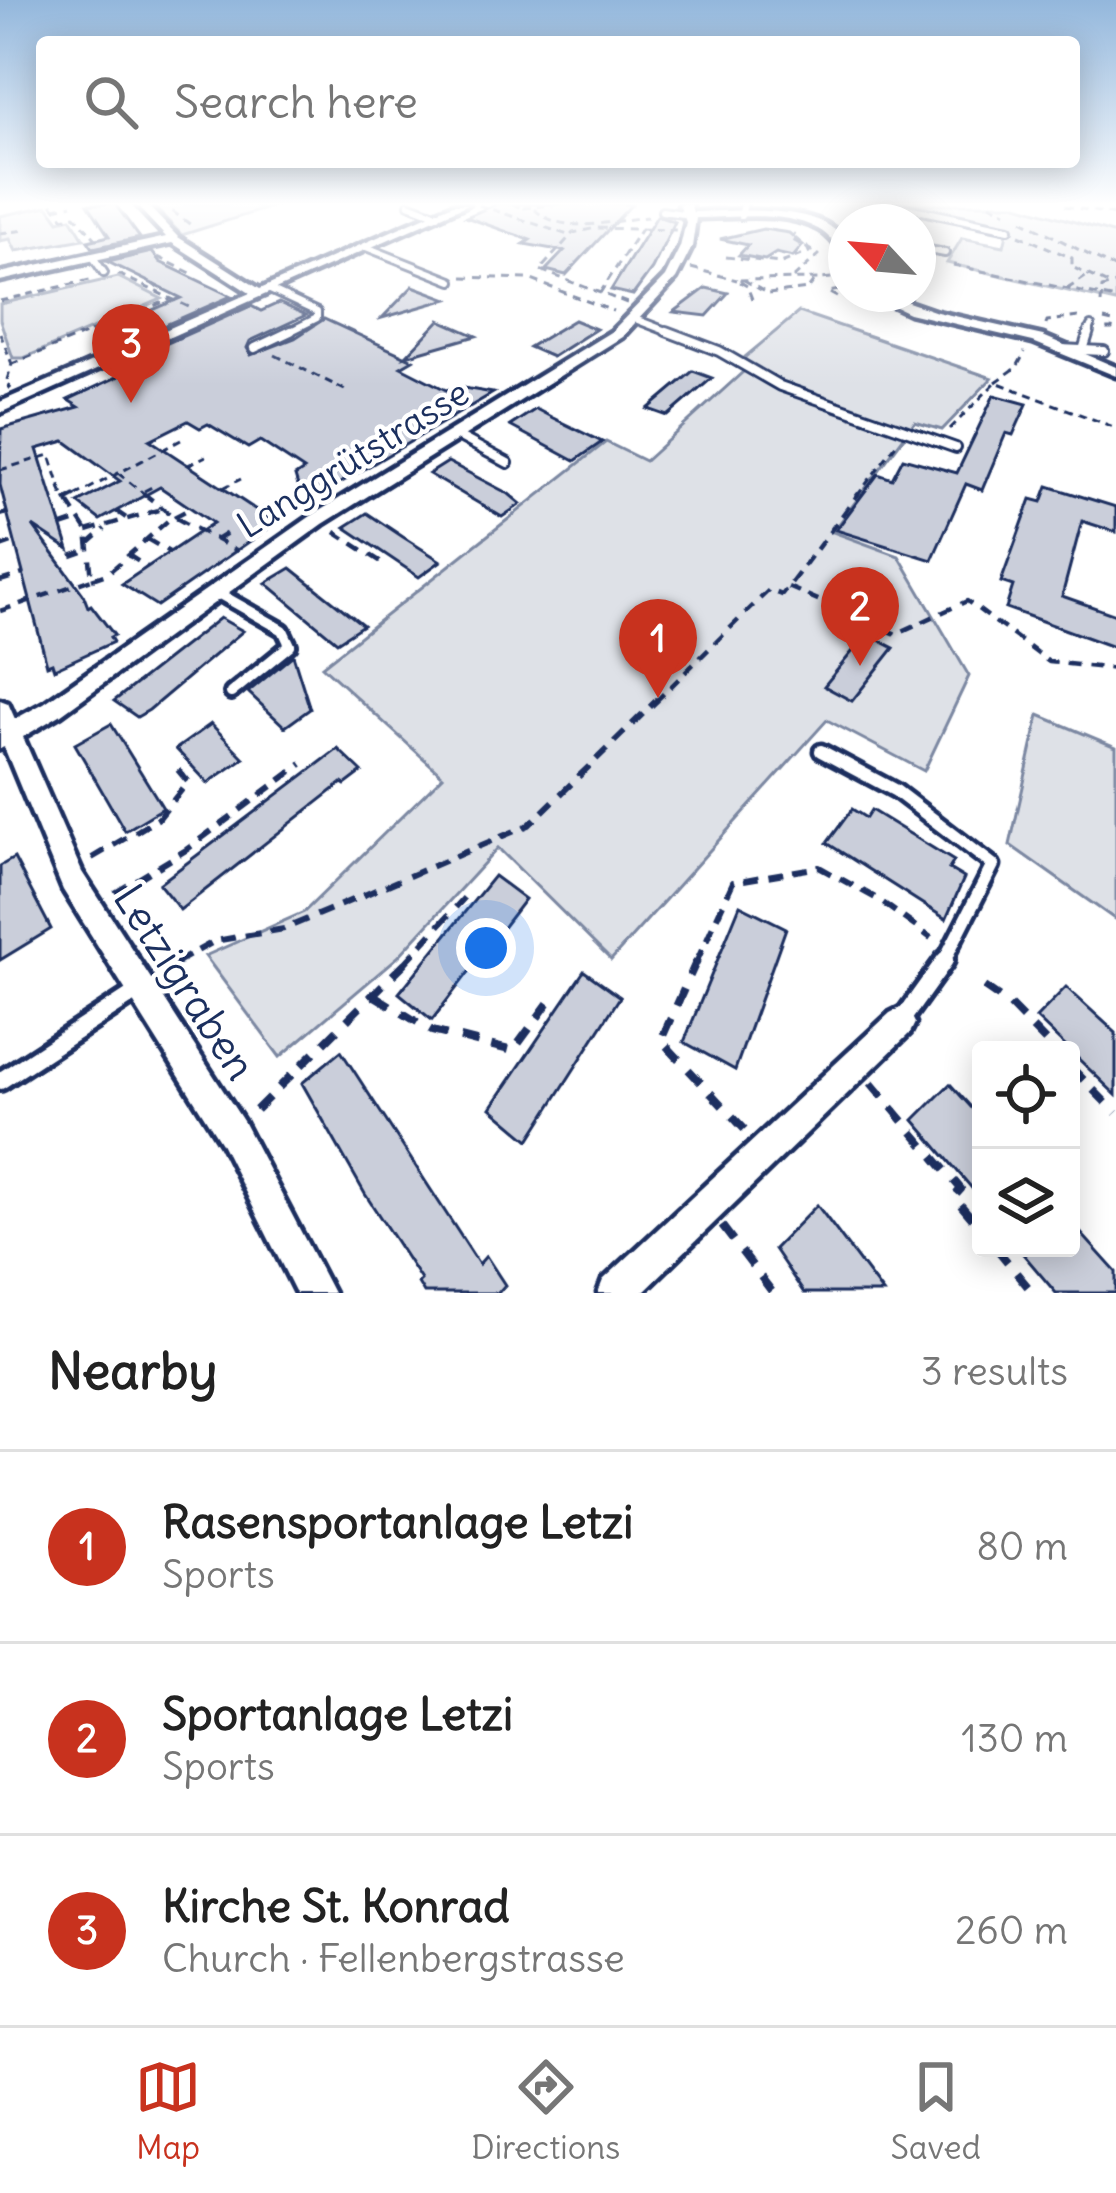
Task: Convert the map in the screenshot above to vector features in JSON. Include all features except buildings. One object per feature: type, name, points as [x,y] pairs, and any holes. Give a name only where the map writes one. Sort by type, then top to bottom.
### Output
[{"type":"street","points":[[0,278],[67,264]]},
{"type":"street","points":[[218,264],[265,292]]},
{"type":"street","points":[[0,408],[327,264]]},
{"type":"street","name":"Langgrütstrasse","points":[[2,728],[216,592],[317,520],[579,360],[634,314],[678,264]]},
{"type":"street","points":[[936,312],[1060,349],[1088,365],[1116,372]]},
{"type":"street","name":"Letzigraben","points":[[2,728],[72,881],[232,1132],[315,1293]]},
{"type":"street","points":[[616,1293],[900,1022]]},
{"type":"lane","points":[[101,276],[102,264]]},
{"type":"lane","points":[[410,264],[452,281]]},
{"type":"lane","points":[[257,347],[317,318],[317,312],[265,292]]},
{"type":"lane","points":[[634,314],[719,351],[780,386],[956,448]]},
{"type":"lane","points":[[1084,346],[1091,326]]},
{"type":"lane","points":[[1060,349],[1084,346],[1103,351]]},
{"type":"lane","points":[[456,435],[508,463]]},
{"type":"lane","points":[[216,592],[283,630],[290,645],[231,693]]},
{"type":"lane","points":[[821,752],[896,791],[994,865],[941,968],[900,1022]]},
{"type":"lane","points":[[0,1082],[138,991]]},
{"type":"path","points":[[109,264],[118,274],[156,287],[200,312]]},
{"type":"path","points":[[172,264],[193,274]]},
{"type":"path","points":[[545,264],[540,270],[600,293],[634,314]]},
{"type":"path","points":[[600,293],[619,264]]},
{"type":"path","points":[[793,278],[812,264]]},
{"type":"path","points":[[950,264],[1101,301],[1116,299]]},
{"type":"path","points":[[1072,264],[1087,276],[1113,285]]},
{"type":"path","points":[[686,267],[740,279],[768,294],[808,289],[828,292]]},
{"type":"path","points":[[118,274],[124,269]]},
{"type":"path","points":[[616,269],[626,271]]},
{"type":"path","points":[[0,301],[101,276]]},
{"type":"path","points":[[1066,290],[1087,276]]},
{"type":"path","points":[[130,280],[138,277]]},
{"type":"path","points":[[452,281],[529,279],[634,314]]},
{"type":"path","points":[[740,279],[828,279]]},
{"type":"path","points":[[740,279],[752,299]]},
{"type":"path","points":[[808,289],[814,281]]},
{"type":"path","points":[[607,283],[614,284]]},
{"type":"path","points":[[1101,301],[1102,288],[1113,285]]},
{"type":"path","points":[[12,364],[170,299]]},
{"type":"path","points":[[1043,336],[1047,321],[1096,319],[1098,314]]},
{"type":"path","points":[[0,333],[12,364],[7,383],[14,393]]},
{"type":"path","points":[[257,347],[344,390]]},
{"type":"path","points":[[938,442],[1032,350]]},
{"type":"path","points":[[996,382],[1116,428]]},
{"type":"path","points":[[164,970],[214,941],[284,929],[530,824],[769,590],[782,595],[905,431]]},
{"type":"path","points":[[53,498],[76,495],[181,440]]},
{"type":"path","points":[[0,470],[50,455],[63,495],[87,531],[92,579]]},
{"type":"path","points":[[188,465],[206,456]]},
{"type":"path","points":[[44,471],[54,468]]},
{"type":"path","points":[[118,473],[174,517],[248,557]]},
{"type":"path","points":[[224,488],[241,478]]},
{"type":"path","points":[[144,491],[156,484]]},
{"type":"path","points":[[63,495],[76,495]]},
{"type":"path","points":[[260,512],[276,501]]},
{"type":"path","points":[[87,531],[165,508]]},
{"type":"path","points":[[0,611],[92,579],[190,508]]},
{"type":"path","points":[[116,512],[129,520]]},
{"type":"path","points":[[62,526],[79,520]]},
{"type":"path","points":[[325,526],[386,565]]},
{"type":"path","points":[[71,556],[105,529]]},
{"type":"path","points":[[216,540],[227,533]]},
{"type":"path","points":[[147,539],[169,552]]},
{"type":"path","points":[[0,547],[15,542]]},
{"type":"path","points":[[128,555],[147,567]]},
{"type":"path","points":[[0,581],[23,574]]},
{"type":"path","points":[[788,587],[896,634],[967,601],[1049,662],[1116,669]]},
{"type":"path","points":[[92,858],[134,837],[177,806],[188,782],[174,764]]},
{"type":"path","points":[[115,893],[186,850],[302,764]]},
{"type":"path","points":[[748,1133],[661,1040],[733,881],[819,867],[879,900],[931,938]]},
{"type":"path","points":[[256,1110],[375,996],[464,898]]},
{"type":"path","points":[[984,987],[1010,1005],[1045,1041]]},
{"type":"path","points":[[375,996],[432,1031],[513,1051],[549,1002]]},
{"type":"path","points":[[1080,1076],[1116,1113]]},
{"type":"path","points":[[867,1078],[962,1190],[954,1197],[972,1218]]},
{"type":"path","points":[[720,1223],[773,1293]]},
{"type":"path","points":[[1003,1257],[1033,1293]]},
{"type":"shaded area","points":[[953,264],[1116,264],[1116,302]]},
{"type":"shaded area","points":[[118,277],[162,299],[24,358],[13,358],[0,320],[0,304]]},
{"type":"shaded area","points":[[799,312],[992,378],[942,430],[915,422],[833,532],[899,556],[969,676],[924,771],[827,720],[611,960],[498,848],[398,957],[280,1057],[205,956],[304,912],[443,776],[322,666],[606,442],[645,461],[744,371],[745,357]]},
{"type":"shaded area","points":[[1039,715],[1116,747],[1116,920],[1010,845]]},
{"type":"place","name":"Kirche St. Konrad","points":[[131,403]]},
{"type":"place","name":"Sportanlage Letzi","points":[[860,666]]},
{"type":"place","name":"Rasensportanlage Letzi","points":[[658,698]]}]
